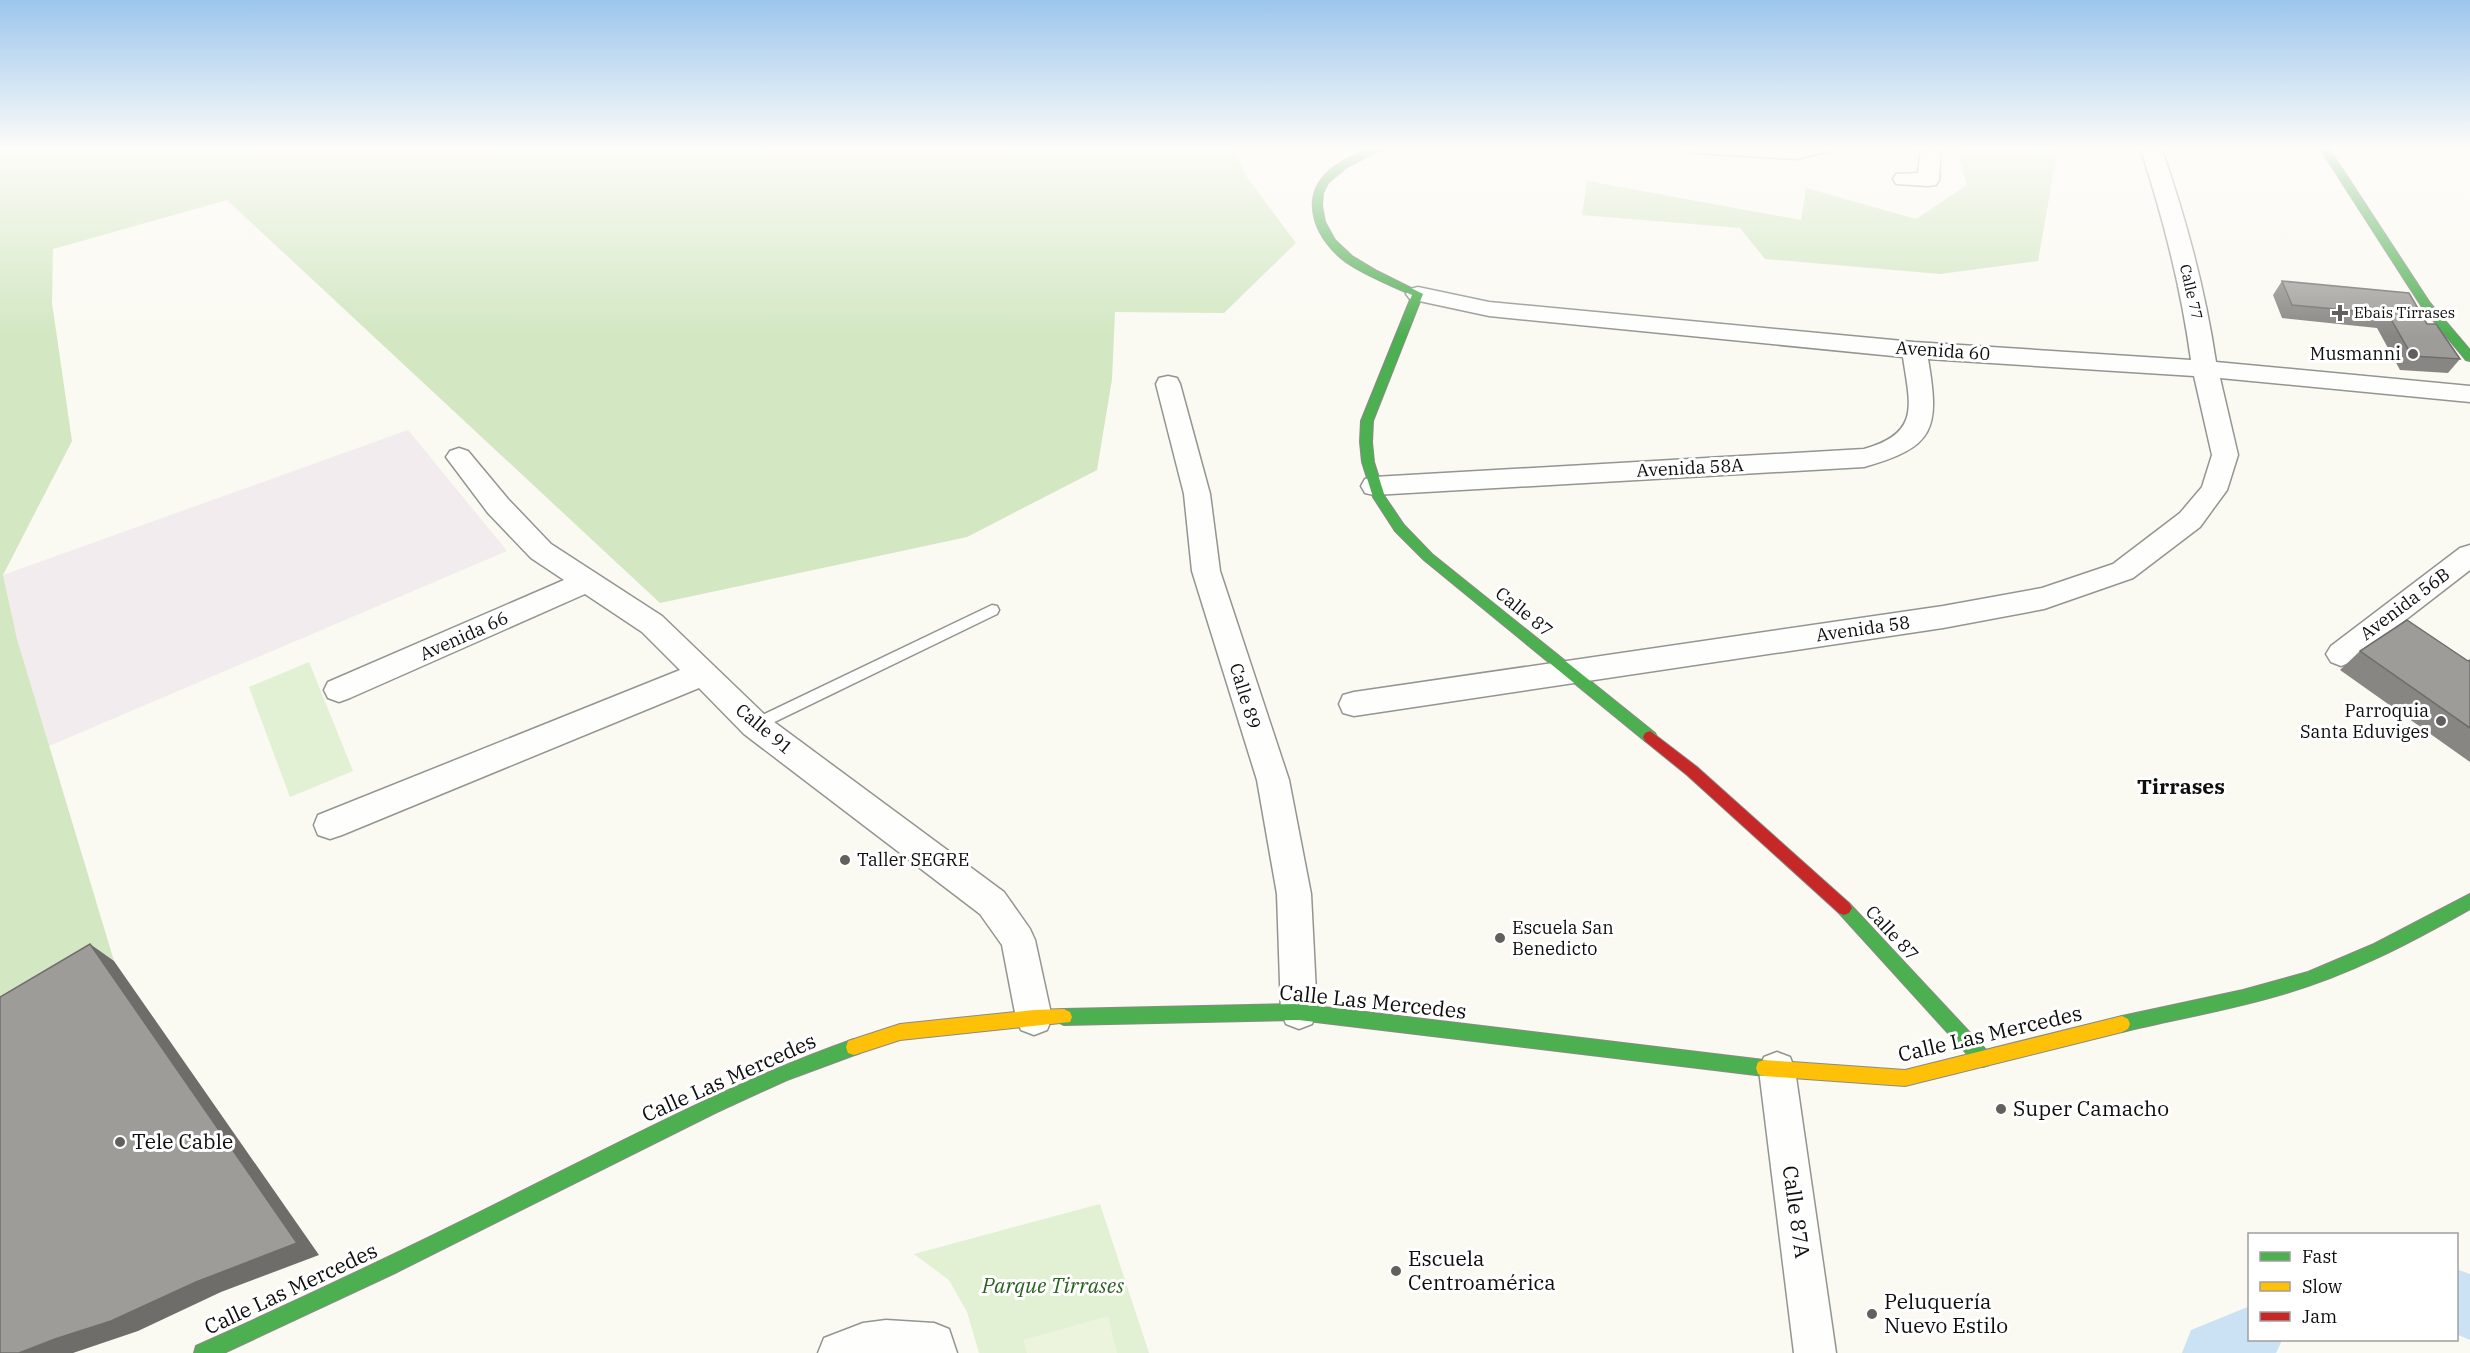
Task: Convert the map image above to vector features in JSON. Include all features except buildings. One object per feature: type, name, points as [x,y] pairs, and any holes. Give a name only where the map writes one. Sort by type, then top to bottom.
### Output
[{"type":"street","points":[[1316,210],[1326,235],[1346,257],[1418,294]]},
{"type":"street","name":"Calle 77","points":[[2171,210],[2195,302],[2205,369]]},
{"type":"street","points":[[2364,210],[2426,305],[2470,357]]},
{"type":"street","name":"Avenida 60","points":[[1418,294],[1489,309],[1914,350],[2205,369],[2470,394]]},
{"type":"street","name":"Calle 87","points":[[1418,294],[1367,422],[1363,439],[1365,459],[1386,513],[1405,536],[1692,771],[1833,896],[1983,1059]]},
{"type":"street","name":"Avenida 58A","points":[[1374,486],[1863,458],[1884,453],[1914,434],[1922,419],[1914,350]]},
{"type":"street","name":"Avenida 58","points":[[1354,704],[1943,617],[2044,598],[2123,571],[2190,520],[2214,490],[2225,455],[2205,369]]},
{"type":"street","name":"Calle 89","points":[[1168,384],[1197,494],[1206,571],[1273,780],[1294,894],[1299,1012]]},
{"type":"street","name":"Calle 91","points":[[459,457],[498,506],[541,551],[652,624],[755,726],[992,903],[1018,940],[1034,1018]]},
{"type":"street","name":"Avenida 56B","points":[[2341,654],[2470,555]]},
{"type":"street","name":"Avenida 66","points":[[339,690],[588,581]]},
{"type":"street","points":[[330,825],[703,674]]},
{"type":"street","name":"Calle Las Mercedes","points":[[203,1353],[353,1285],[723,1100],[805,1063],[900,1032],[1034,1018],[1299,1012],[1777,1070],[1905,1078],[2282,987],[2343,966],[2403,939],[2470,902]]},
{"type":"street","name":"Calle 87A","points":[[1777,1070],[1815,1353]]},
{"type":"street","points":[[840,1353],[851,1347],[897,1339],[935,1349]]},
{"type":"lane","points":[[755,726],[992,610]]},
{"type":"shaded area","points":[[408,430],[507,551],[49,746],[17,639],[3,575]]},
{"type":"green space","points":[[0,210],[191,210],[53,249],[52,303],[72,441],[3,575],[17,639],[114,961],[0,1033]]},
{"type":"green space","points":[[238,210],[1271,210],[1296,243],[1224,313],[1115,312],[1112,379],[1097,470],[967,537],[660,603]]},
{"type":"green space","points":[[1583,210],[1747,210],[1801,220],[1803,210],[1885,210],[1916,219],[1929,210],[2047,210],[2038,261],[1940,274],[1765,259],[1740,228],[1582,215]]},
{"type":"green space","points":[[309,662],[353,771],[290,797],[249,687]]},
{"type":"green space","name":"Parque Tirrases","points":[[1100,1204],[1149,1353],[979,1353],[967,1312],[949,1280],[914,1254]]},
{"type":"green space","points":[[1108,1316],[1117,1353],[1027,1353],[1023,1340]]},
{"type":"waterway","points":[[2458,1301],[2470,1308]]},
{"type":"waterway","points":[[2214,1353],[2248,1339]]},
{"type":"traffic: fast","points":[[1318,210],[1325,232],[1331,242],[1344,254],[1373,274],[1418,294],[1367,421],[1366,442],[1372,480],[1388,513],[1428,557],[1650,737]]},
{"type":"traffic: fast","points":[[2364,210],[2426,305],[2470,357]]},
{"type":"traffic: fast","points":[[2122,1024],[2243,997],[2308,979],[2379,949],[2470,901]]},
{"type":"traffic: fast","points":[[1844,908],[1983,1059]]},
{"type":"traffic: fast","points":[[1064,1017],[1299,1012],[1764,1068]]},
{"type":"traffic: fast","points":[[203,1353],[389,1266],[746,1089],[854,1047]]},
{"type":"traffic: slow","points":[[854,1047],[900,1032],[1064,1017]]},
{"type":"traffic: slow","points":[[1764,1068],[1905,1078],[2122,1024]]},
{"type":"traffic: jam","points":[[1650,737],[1692,771],[1844,908]]},
{"type":"place","name":"Ebais Tirrases","points":[[2340,313]]},
{"type":"place","name":"Musmanni","points":[[2413,354]]},
{"type":"place","name":"Parroquia Santa Eduviges","points":[[2441,721]]},
{"type":"place","name":"Taller SEGRE","points":[[845,860]]},
{"type":"place","name":"Escuela San Benedicto","points":[[1500,938]]},
{"type":"place","name":"Super Camacho","points":[[2001,1109]]},
{"type":"place","name":"Tele Cable","points":[[120,1142]]},
{"type":"place","name":"Escuela Centroamérica","points":[[1396,1271]]},
{"type":"place","name":"Peluquería Nuevo Estilo","points":[[1872,1314]]},
{"type":"district","name":"Tirrases","points":[[2181,787]]}]
